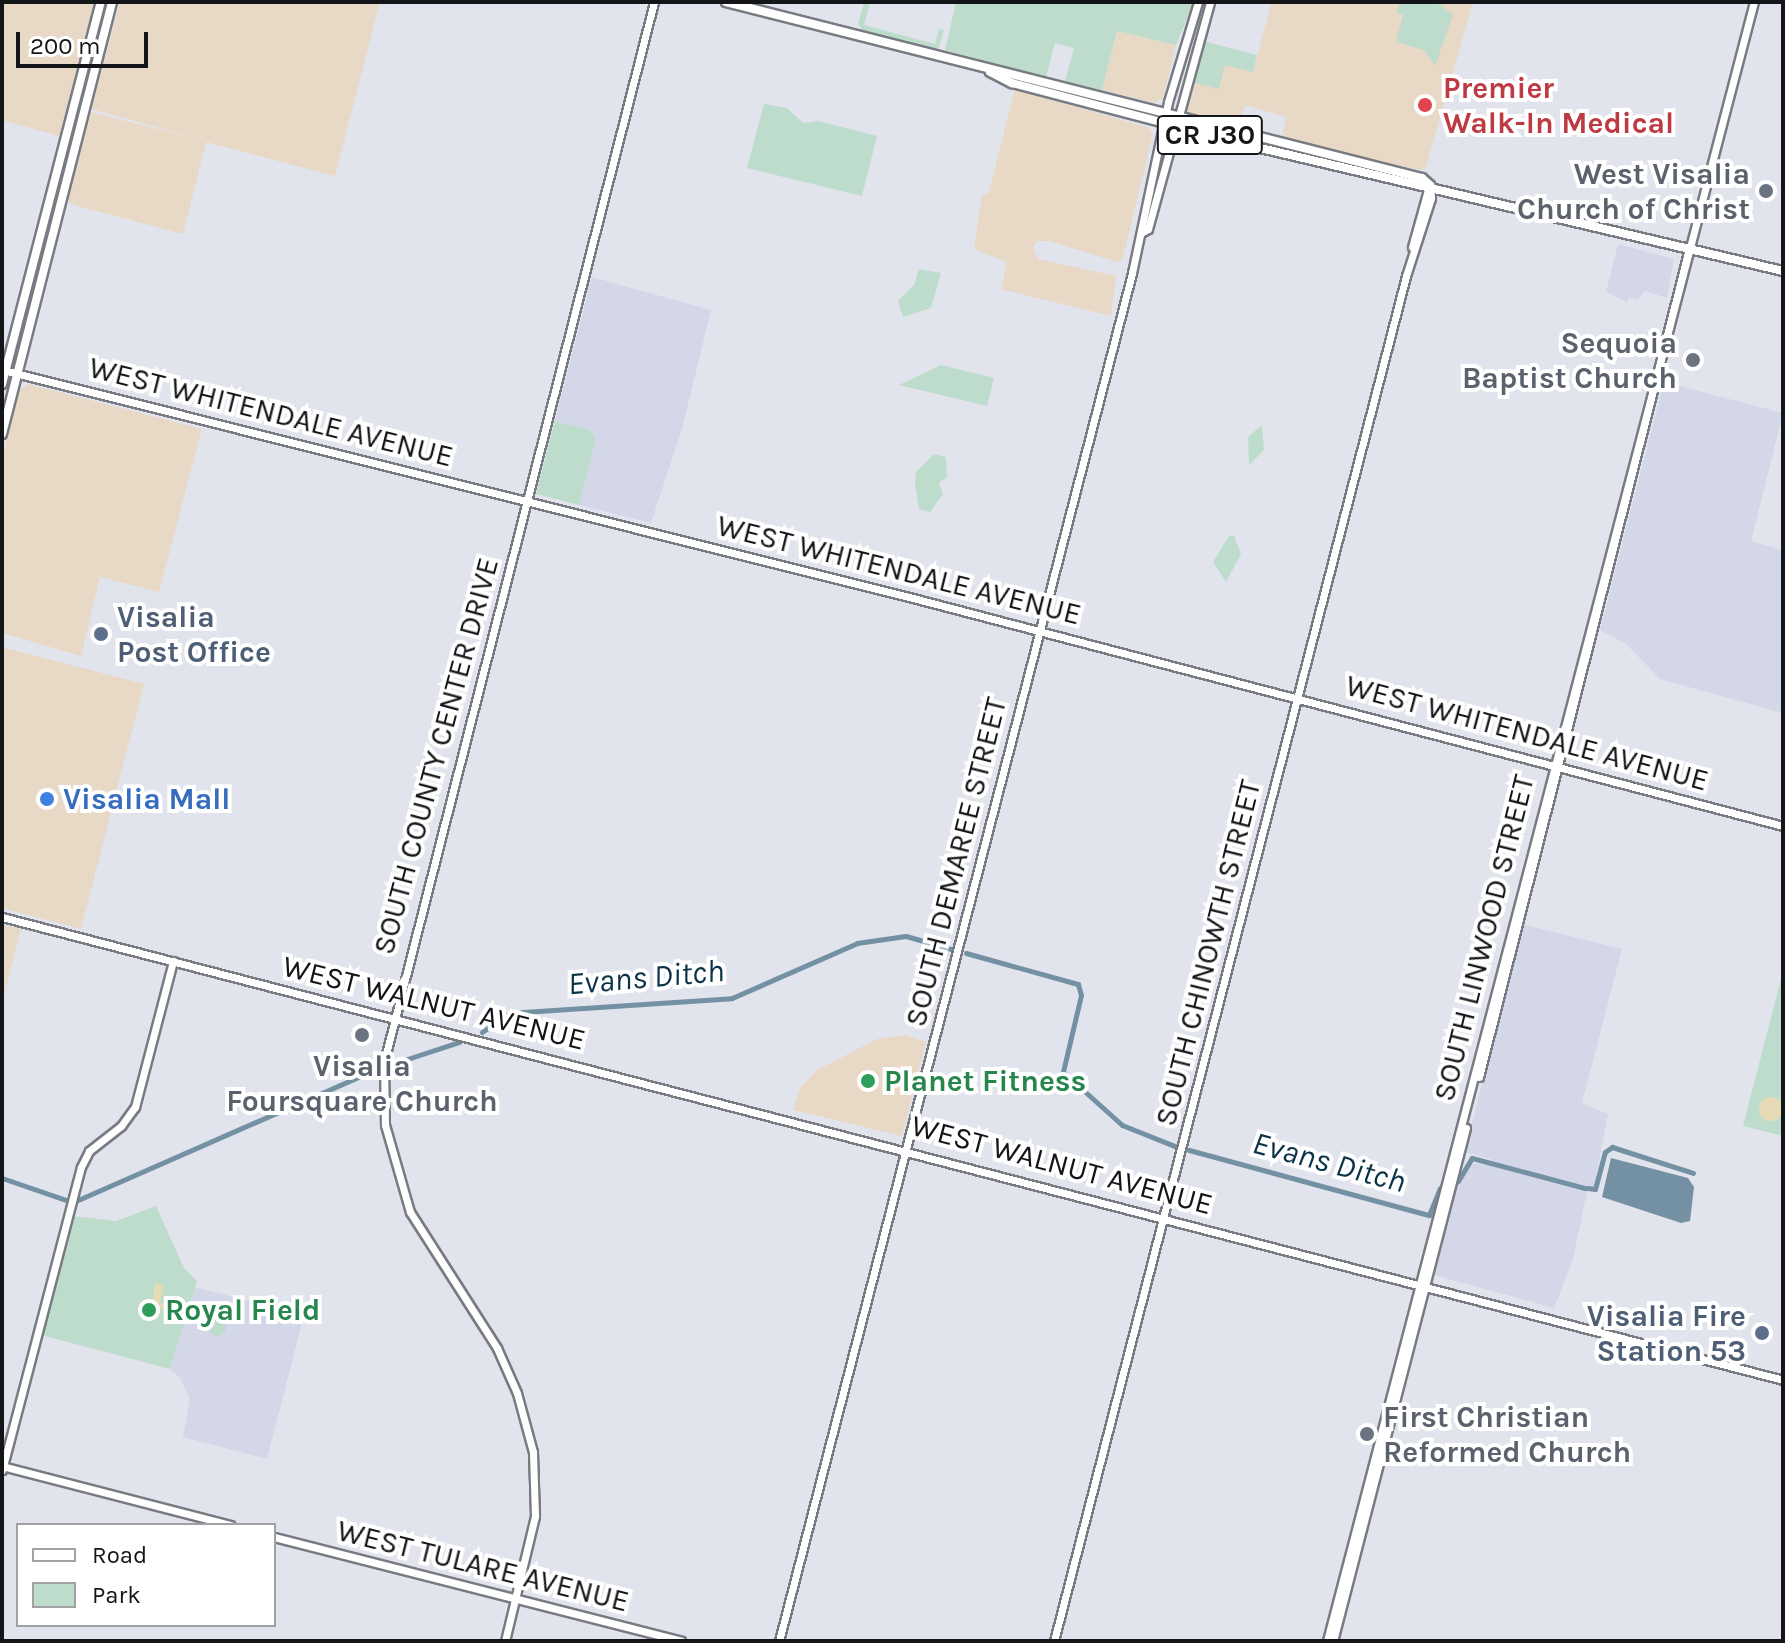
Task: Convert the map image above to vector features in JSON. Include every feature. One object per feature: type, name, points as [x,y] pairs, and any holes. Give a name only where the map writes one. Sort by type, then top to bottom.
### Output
[{"type":"main road","points":[[2,384],[101,2]]},
{"type":"main road","points":[[2,434],[112,2]]},
{"type":"main road","name":"CR J30","points":[[726,2],[990,72],[1074,89],[1166,113],[1175,121],[1273,151],[1430,185],[1783,271]]},
{"type":"main road","name":"CR J30","points":[[990,72],[1028,87],[1163,123],[1175,121],[1338,158],[1422,178],[1430,185]]},
{"type":"main road","points":[[1028,87],[1074,89]]},
{"type":"main road","points":[[1273,151],[1338,158]]},
{"type":"street","name":"SOUTH COUNTY CENTER DRIVE","points":[[505,1641],[535,1516],[533,1452],[506,1365],[420,1230],[401,1189],[383,1098],[393,1017],[654,2]]},
{"type":"street","points":[[1199,35],[1201,2]]},
{"type":"street","name":"SOUTH DEMAREE STREET","points":[[779,1641],[908,1149],[1141,233],[1139,225],[1163,123],[1201,2]]},
{"type":"street","name":"SOUTH DEMAREE STREET","points":[[1141,233],[1148,229],[1175,121],[1210,2]]},
{"type":"street","name":"SOUTH LINWOOD STREET","points":[[1330,1641],[1556,766],[1648,396],[1754,2]]},
{"type":"street","name":"SOUTH CHINOWTH STREET","points":[[1054,1641],[1406,276],[1431,198],[1430,185]]},
{"type":"street","name":"SOUTH LINWOOD STREET","points":[[1556,766],[1612,561],[1688,248]]},
{"type":"street","name":"WEST WHITENDALE AVENUE","points":[[4,371],[1040,630],[1783,826]]},
{"type":"street","points":[[1645,429],[1648,396]]},
{"type":"street","points":[[1612,561],[1618,514]]},
{"type":"street","name":"WEST WALNUT AVENUE","points":[[2,917],[908,1149],[1783,1380]]},
{"type":"street","points":[[173,961],[135,1107],[121,1126],[89,1151],[81,1167],[2,1468],[222,1523]]},
{"type":"street","name":"WEST TULARE AVENUE","points":[[276,1538],[681,1641]]},
{"type":"shaded area","points":[[2,2],[96,2],[62,137],[2,120]]},
{"type":"shaded area","points":[[120,2],[380,2],[335,176],[206,142],[183,234],[70,204],[67,198],[90,112],[206,141],[91,109]]},
{"type":"shaded area","points":[[1265,2],[1473,2],[1426,167],[1421,170],[1281,140],[1286,117],[1245,105],[1238,129],[1184,114],[1190,82],[1225,64],[1253,72],[1271,4]]},
{"type":"shaded area","points":[[1117,31],[1176,45],[1163,98],[1155,103],[1102,90]]},
{"type":"shaded area","points":[[1015,89],[1149,128],[1153,134],[1123,258],[1117,262],[1049,241],[1037,241],[1033,248],[1038,259],[1116,276],[1111,316],[1001,289],[1007,262],[974,249],[982,194],[988,195]]},
{"type":"shaded area","points":[[1618,244],[1674,259],[1667,298],[1645,291],[1638,300],[1629,297],[1627,302],[1606,292]]},
{"type":"shaded area","points":[[592,277],[711,310],[682,429],[651,523],[579,505],[596,439],[590,430],[555,421]]},
{"type":"shaded area","points":[[1664,382],[1783,413],[1751,541],[1783,550],[1783,713],[1660,679],[1626,644],[1600,630]]},
{"type":"shaded area","points":[[28,384],[202,429],[159,592],[100,577],[81,656],[2,633],[2,458],[19,391]]},
{"type":"shaded area","points":[[2,647],[144,684],[81,929],[2,908]]},
{"type":"shaded area","points":[[1522,924],[1622,949],[1582,1103],[1608,1114],[1594,1188],[1588,1187],[1573,1259],[1554,1308],[1434,1275],[1457,1186],[1469,1163],[1489,1165],[1491,1159],[1465,1152]]},
{"type":"shaded area","points":[[2,925],[21,929],[2,1002]]},
{"type":"shaded area","points":[[905,1035],[926,1042],[902,1136],[793,1110],[800,1088],[817,1070],[877,1039]]},
{"type":"shaded area","points":[[1611,1158],[1688,1178],[1694,1187],[1690,1221],[1681,1223],[1602,1197]]},
{"type":"shaded area","points":[[195,1287],[304,1315],[267,1459],[183,1437],[190,1399],[180,1378],[170,1369]]},
{"type":"green space","points":[[864,2],[870,2],[864,25],[935,44],[939,29],[944,30],[938,50],[862,30],[858,24]]},
{"type":"green space","points":[[956,2],[1194,2],[1176,45],[1117,31],[1102,90],[1065,81],[1074,48],[1055,43],[1046,77],[945,50]]},
{"type":"green space","points":[[1437,2],[1453,15],[1435,66],[1424,50],[1396,42],[1403,15],[1397,13],[1399,4]]},
{"type":"green space","points":[[1203,41],[1257,55],[1253,72],[1225,65],[1219,89],[1190,82]]},
{"type":"green space","points":[[764,104],[787,108],[803,123],[818,121],[877,136],[862,196],[747,168]]},
{"type":"green space","points":[[919,269],[941,273],[931,308],[903,317],[898,301],[914,285]]},
{"type":"green space","points":[[941,365],[994,378],[987,406],[899,385]]},
{"type":"green space","points":[[555,421],[590,430],[596,439],[579,505],[536,494]]},
{"type":"green space","points":[[1262,425],[1264,450],[1249,465],[1248,437]]},
{"type":"green space","points":[[934,454],[946,457],[947,477],[939,483],[943,494],[930,512],[919,509],[915,483],[916,472]]},
{"type":"green space","points":[[1229,536],[1234,536],[1241,554],[1226,582],[1213,562]]},
{"type":"green space","points":[[1783,971],[1783,1136],[1743,1126]]},
{"type":"green space","points":[[156,1206],[184,1268],[197,1281],[170,1369],[41,1335],[72,1216],[116,1221]]},
{"type":"green space","points":[[213,1318],[221,1318],[226,1327],[224,1334],[213,1336],[208,1331],[208,1323]]},
{"type":"sand","points":[[1771,1097],[1782,1104],[1783,1109],[1776,1120],[1771,1121],[1760,1114],[1759,1109],[1766,1098]]},
{"type":"sand","points":[[155,1283],[164,1285],[160,1303],[176,1305],[173,1314],[152,1305]]},
{"type":"waterway","name":"Evans Ditch","points":[[482,1032],[505,1016],[523,1012],[732,998],[857,943],[906,936],[951,949]]},
{"type":"waterway","name":"Evans Ditch","points":[[966,953],[1078,984],[1081,995],[1063,1072],[1122,1125],[1177,1147]]},
{"type":"waterway","name":"Evans Ditch","points":[[392,1064],[459,1042]]},
{"type":"waterway","name":"Evans Ditch","points":[[78,1200],[376,1069]]},
{"type":"waterway","name":"Evans Ditch","points":[[1588,1188],[1595,1189],[1605,1152],[1612,1147],[1693,1173]]},
{"type":"waterway","name":"Evans Ditch","points":[[1189,1150],[1429,1215],[1440,1188]]},
{"type":"waterway","name":"Evans Ditch","points":[[1458,1181],[1472,1158],[1585,1188]]},
{"type":"waterway","name":"Evans Ditch","points":[[2,1178],[66,1200]]},
{"type":"place","name":"Premier Walk-In Medical","points":[[1425,105]]},
{"type":"place","name":"West Visalia Church of Christ","points":[[1766,191]]},
{"type":"place","name":"Sequoia Baptist Church","points":[[1693,360]]},
{"type":"place","name":"Visalia Post Office","points":[[101,634]]},
{"type":"place","name":"Visalia Mall","points":[[47,799]]},
{"type":"place","name":"Visalia Foursquare Church","points":[[362,1035]]},
{"type":"place","name":"Planet Fitness","points":[[868,1081]]},
{"type":"place","name":"Royal Field","points":[[149,1310]]},
{"type":"place","name":"Visalia Fire Station 53","points":[[1762,1333]]},
{"type":"place","name":"First Christian Reformed Church","points":[[1367,1434]]}]
